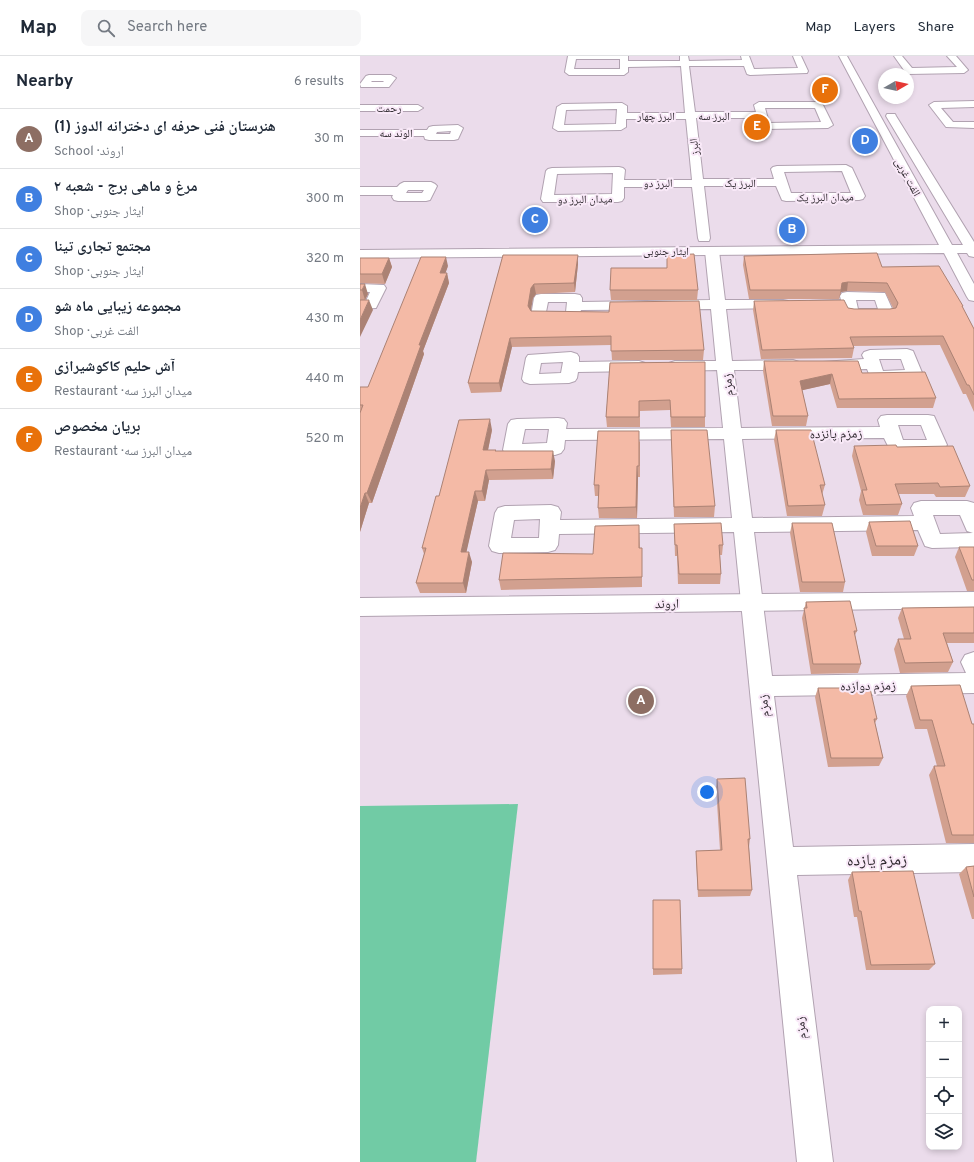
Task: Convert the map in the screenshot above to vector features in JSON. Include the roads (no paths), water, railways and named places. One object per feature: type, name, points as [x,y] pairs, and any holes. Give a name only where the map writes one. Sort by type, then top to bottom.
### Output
[{"type":"street","points":[[624,56],[624,64],[624,72],[569,72],[572,57],[624,56]]},
{"type":"street","points":[[624,64],[685,60],[746,60],[750,72],[804,71],[797,56]]},
{"type":"street","name":"الفت غربی","points":[[843,56],[974,297]]},
{"type":"street","points":[[898,56],[909,71],[964,70],[954,59]]},
{"type":"street","points":[[954,59],[968,62]]},
{"type":"street","name":"البرز","points":[[685,60],[698,183],[712,242]]},
{"type":"street","points":[[818,104],[828,125],[765,126],[762,115],[759,105],[818,104]]},
{"type":"street","points":[[974,104],[934,104],[950,125],[974,125]]},
{"type":"street","points":[[622,106],[621,116],[621,127],[558,128],[562,107],[622,106]]},
{"type":"street","name":"رحمت","points":[[360,108],[418,108]]},
{"type":"street","name":"الفت غربی","points":[[887,109],[969,236],[973,250]]},
{"type":"street","name":"البرز سه","points":[[691,116],[762,115]]},
{"type":"street","name":"البرز چهار","points":[[621,116],[691,116]]},
{"type":"street","name":"الوند سه","points":[[360,133],[431,133]]},
{"type":"street","name":"میدان البرز یک","points":[[846,168],[859,196],[786,197],[782,182],[777,169],[846,168]]},
{"type":"street","name":"میدان البرز دو","points":[[619,170],[619,184],[618,198],[547,199],[552,171],[619,170]]},
{"type":"street","name":"البرز یک","points":[[698,183],[782,182]]},
{"type":"street","name":"البرز دو","points":[[619,184],[698,183]]},
{"type":"street","points":[[360,192],[401,191]]},
{"type":"street","points":[[925,236],[969,236]]},
{"type":"street","name":"ایثار جنوبی","points":[[688,238],[712,242]]},
{"type":"street","name":"ایثار جنوبی","points":[[360,254],[712,242],[948,248],[973,250]]},
{"type":"street","name":"زمزم","points":[[712,242],[732,434],[815,1162]]},
{"type":"street","points":[[360,288],[379,288],[371,305],[360,305]]},
{"type":"street","points":[[574,306],[849,304]]},
{"type":"street","points":[[570,367],[873,364]]},
{"type":"street","name":"زمزم پانزده","points":[[557,435],[891,432]]},
{"type":"street","points":[[974,526],[967,508],[921,508],[932,541],[974,540]]},
{"type":"street","points":[[550,527],[926,523]]},
{"type":"street","name":"اروند","points":[[360,607],[974,600]]},
{"type":"street","points":[[974,662],[974,666]]},
{"type":"street","name":"زمزم دوازده","points":[[761,686],[974,684]]},
{"type":"street","name":"زمزم یازده","points":[[781,861],[974,858]]},
{"type":"place","name":"بریان مخصوص","points":[[825,90]]},
{"type":"place","name":"آش حلیم کاکوشیرازی","points":[[757,127]]},
{"type":"place","name":"مجموعه زیبایی ماه شو","points":[[865,141]]},
{"type":"place","name":"مجتمع تجاری تینا","points":[[535,220]]},
{"type":"place","name":"مرغ و ماهی برج - شعبه ۲","points":[[792,230]]},
{"type":"place","name":"هنرستان فنی حرفه ای دخترانه الدوز (1)","points":[[641,701]]}]
